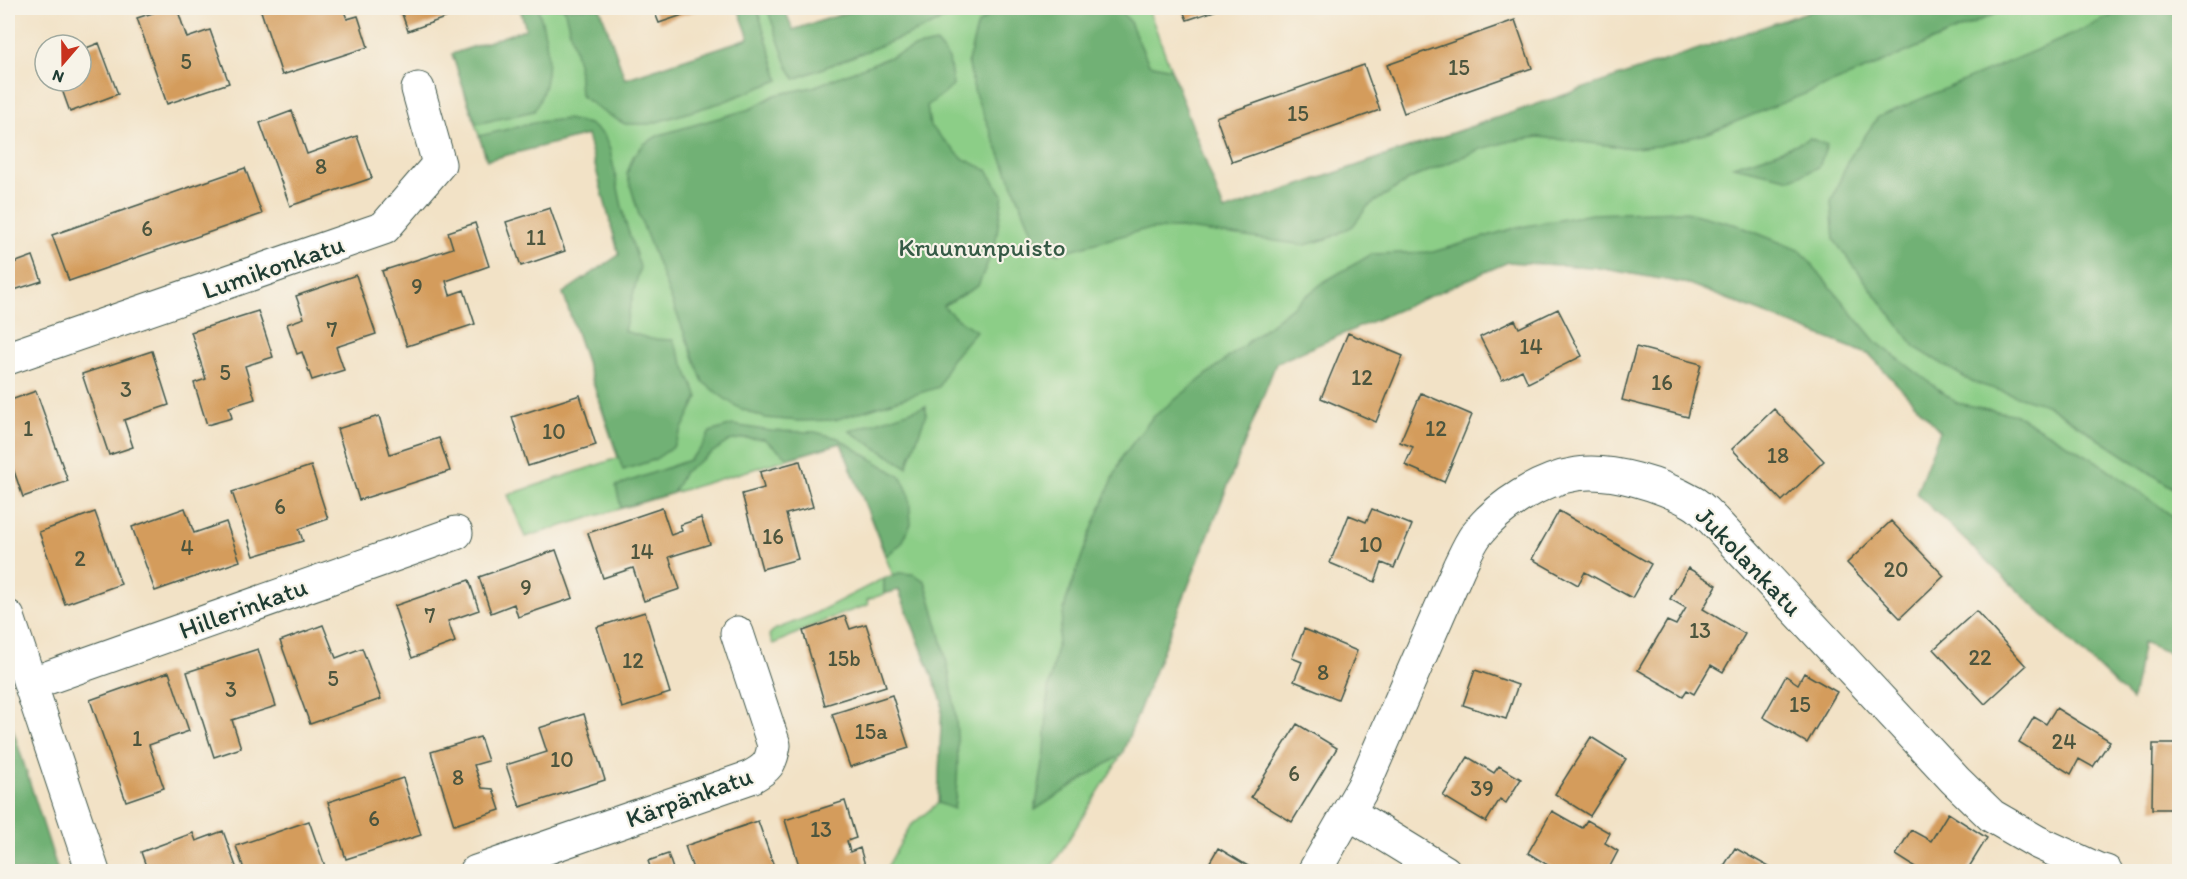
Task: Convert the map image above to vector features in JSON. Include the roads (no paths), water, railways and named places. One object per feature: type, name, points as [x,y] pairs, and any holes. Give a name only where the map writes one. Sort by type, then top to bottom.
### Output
[{"type":"street","name":"Lumikonkatu","points":[[8,358],[384,228],[439,164],[418,89]]},
{"type":"street","name":"Jukolankatu","points":[[1314,872],[1363,787],[1459,567],[1476,535],[1496,514],[1545,483],[1577,474],[1610,474],[1640,481],[1694,503],[1713,520],[1955,780],[1992,816],[2037,842],[2106,872]]},
{"type":"street","name":"Hillerinkatu","points":[[30,684],[456,533]]},
{"type":"street","points":[[8,617],[93,872]]},
{"type":"street","name":"Kärpänkatu","points":[[476,872],[751,777],[763,770],[771,760],[774,746],[737,633]]},
{"type":"street","points":[[1348,813],[1445,872]]},
{"type":"park label","name":"Kruununpuisto","points":[[982,247]]}]
